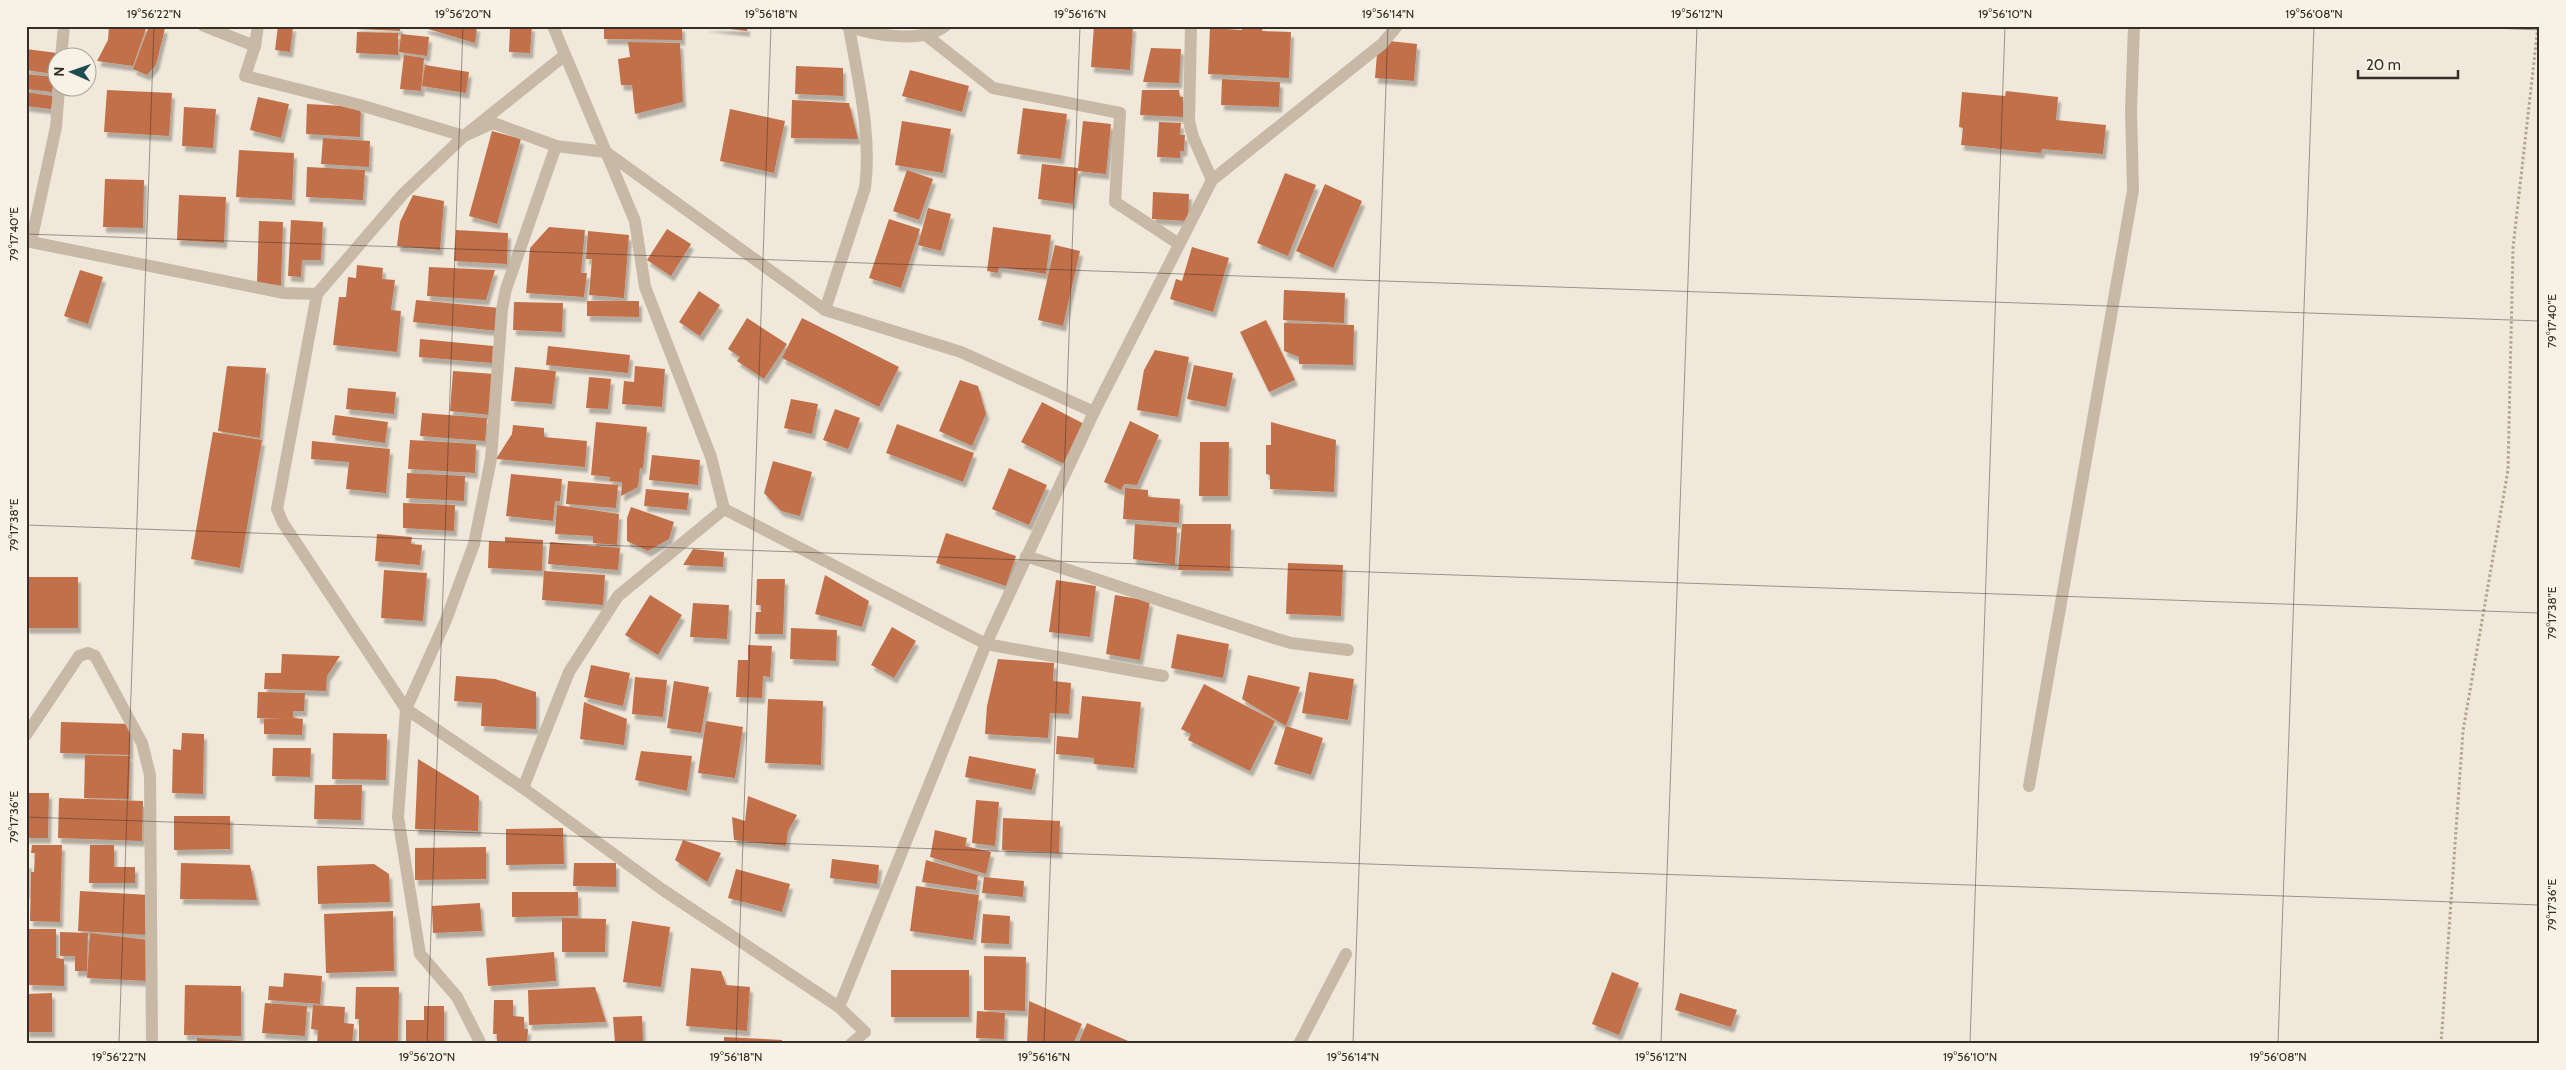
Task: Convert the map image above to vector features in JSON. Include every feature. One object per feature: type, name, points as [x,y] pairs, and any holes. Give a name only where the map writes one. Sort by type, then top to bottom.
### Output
[{"type":"street","points":[[62,48],[64,26]]},
{"type":"street","points":[[204,26],[254,46]]},
{"type":"street","points":[[258,26],[245,76],[360,105],[464,136],[493,123],[556,146],[606,152],[825,310],[961,352],[1094,412]]},
{"type":"street","points":[[825,310],[865,188],[868,171],[868,141],[848,27],[904,36],[927,36],[945,26]]},
{"type":"street","points":[[1191,26],[1189,121],[1193,137],[1212,180]]},
{"type":"street","points":[[839,1007],[986,644],[1094,412],[1212,180],[1382,44],[1397,26]]},
{"type":"street","points":[[2029,786],[2133,190],[2131,111],[2134,26]]},
{"type":"street","points":[[555,27],[565,55],[636,221],[645,287],[711,457],[724,509],[986,644],[1163,676]]},
{"type":"street","points":[[927,36],[993,88],[1120,113],[1115,202],[1119,207],[1179,244]]},
{"type":"street","points":[[565,55],[464,136],[403,194],[317,294],[277,509],[283,523],[406,709],[523,788],[663,890],[839,1007],[865,1032],[851,1044]]},
{"type":"street","points":[[58,98],[56,127],[29,241],[176,269],[284,293],[317,294]]},
{"type":"street","points":[[481,1044],[457,997],[420,954],[398,817],[406,709],[449,613],[474,544],[491,459],[502,309],[506,289],[556,146]]},
{"type":"street","points":[[523,788],[569,672],[618,596],[724,509]]},
{"type":"street","points":[[1026,556],[1291,643],[1348,650]]},
{"type":"street","points":[[26,735],[79,656],[88,653],[95,656],[142,743],[150,775],[152,1044]]},
{"type":"street","points":[[1300,1044],[1346,954]]},
{"type":"path","points":[[2441,1044],[2463,730],[2508,470],[2512,248],[2538,26]]},
{"type":"building","points":[[109,26],[147,26],[133,66],[98,61],[108,40]]},
{"type":"building","points":[[149,26],[165,28],[156,65],[147,75],[133,69]]},
{"type":"building","points":[[278,26],[293,26],[290,52],[275,50]]},
{"type":"building","points":[[357,26],[400,26],[400,31],[357,29]]},
{"type":"building","points":[[425,26],[477,26],[475,43],[425,28]]},
{"type":"building","points":[[510,26],[532,26],[530,53],[509,52]]},
{"type":"building","points":[[604,26],[682,26],[682,40],[604,39]]},
{"type":"building","points":[[704,26],[747,26],[747,31]]},
{"type":"building","points":[[1094,26],[1133,26],[1130,70],[1091,67]]},
{"type":"building","points":[[1243,26],[1263,26],[1262,31],[1291,32],[1289,78],[1208,74],[1210,28],[1242,30]]},
{"type":"building","points":[[357,32],[398,33],[398,55],[356,53]]},
{"type":"building","points":[[401,34],[429,37],[427,56],[399,52]]},
{"type":"building","points":[[1389,41],[1417,44],[1414,81],[1375,78],[1377,54]]},
{"type":"building","points":[[628,42],[680,43],[683,102],[635,114],[632,85],[621,85],[618,59],[630,57]]},
{"type":"building","points":[[1151,48],[1181,49],[1179,83],[1143,82]]},
{"type":"building","points":[[26,49],[48,52],[48,73],[26,70]]},
{"type":"building","points":[[404,55],[424,58],[421,91],[400,89]]},
{"type":"building","points":[[425,65],[469,72],[466,93],[422,86]]},
{"type":"building","points":[[796,66],[843,68],[843,96],[795,94]]},
{"type":"building","points":[[910,70],[969,86],[962,112],[902,96]]},
{"type":"building","points":[[26,74],[48,76],[48,92],[26,89]]},
{"type":"building","points":[[1222,79],[1280,82],[1279,107],[1221,105]]},
{"type":"building","points":[[107,90],[172,93],[169,136],[104,132]]},
{"type":"building","points":[[1142,90],[1179,90],[1180,97],[1183,97],[1183,117],[1140,115]]},
{"type":"building","points":[[2006,91],[2058,97],[2056,120],[2106,125],[2103,154],[2042,149],[2041,153],[1961,145],[1963,128],[1959,127],[1962,92],[2005,96]]},
{"type":"building","points":[[26,92],[48,95],[48,98],[53,98],[51,109],[26,106]]},
{"type":"building","points":[[258,97],[289,104],[281,138],[250,130]]},
{"type":"building","points":[[792,100],[849,103],[858,139],[791,138]]},
{"type":"building","points":[[307,104],[361,107],[360,137],[306,134]]},
{"type":"building","points":[[184,107],[216,109],[213,148],[182,146]]},
{"type":"building","points":[[1023,108],[1067,114],[1061,159],[1017,154]]},
{"type":"building","points":[[730,109],[785,121],[774,173],[720,161]]},
{"type":"building","points":[[902,121],[951,129],[943,173],[895,165]]},
{"type":"building","points":[[1083,121],[1111,124],[1106,174],[1078,171],[1073,204],[1038,199],[1042,164],[1078,168]]},
{"type":"building","points":[[1159,122],[1181,123],[1180,135],[1185,135],[1184,151],[1180,151],[1180,158],[1157,157]]},
{"type":"building","points":[[492,131],[521,139],[497,224],[469,216]]},
{"type":"building","points":[[323,138],[370,141],[369,167],[321,164]]},
{"type":"building","points":[[239,150],[294,153],[292,200],[236,197]]},
{"type":"building","points":[[307,167],[365,170],[363,200],[306,197]]},
{"type":"building","points":[[907,170],[933,179],[919,220],[893,211]]},
{"type":"building","points":[[1285,173],[1316,185],[1288,256],[1257,243]]},
{"type":"building","points":[[105,179],[144,180],[143,228],[103,227]]},
{"type":"building","points":[[1325,184],[1362,201],[1333,268],[1296,251]]},
{"type":"building","points":[[1153,192],[1189,194],[1188,221],[1152,219]]},
{"type":"building","points":[[179,195],[226,197],[224,243],[177,240]]},
{"type":"building","points":[[413,195],[444,201],[440,250],[397,246],[400,222]]},
{"type":"building","points":[[928,208],[951,214],[941,251],[918,245]]},
{"type":"building","points":[[889,219],[920,229],[901,288],[869,278]]},
{"type":"building","points":[[291,220],[323,222],[321,260],[302,260],[301,277],[288,276]]},
{"type":"building","points":[[259,221],[283,222],[281,285],[257,284]]},
{"type":"building","points":[[549,227],[585,230],[581,273],[587,273],[584,297],[526,293],[530,248]]},
{"type":"building","points":[[993,227],[1051,235],[1046,274],[999,267],[998,273],[987,271]]},
{"type":"building","points":[[667,229],[691,244],[671,276],[647,260]]},
{"type":"building","points":[[456,230],[508,233],[507,264],[454,261]]},
{"type":"building","points":[[588,231],[629,235],[624,298],[589,295],[592,259],[586,259]]},
{"type":"building","points":[[1055,245],[1080,251],[1063,326],[1038,320]]},
{"type":"building","points":[[1192,247],[1229,258],[1213,312],[1170,299],[1176,279],[1182,281]]},
{"type":"building","points":[[357,265],[383,268],[382,279],[395,280],[391,310],[401,311],[397,352],[333,345],[339,297],[346,297],[348,277],[356,278]]},
{"type":"building","points":[[429,267],[495,270],[486,300],[427,296]]},
{"type":"building","points":[[80,270],[103,277],[88,324],[64,316]]},
{"type":"building","points":[[1284,290],[1345,293],[1344,323],[1283,320]]},
{"type":"building","points":[[699,291],[720,305],[700,336],[679,322]]},
{"type":"building","points":[[416,300],[500,308],[498,331],[413,322]]},
{"type":"building","points":[[587,301],[639,301],[639,317],[587,316]]},
{"type":"building","points":[[514,302],[563,303],[562,332],[513,330]]},
{"type":"building","points":[[747,318],[787,344],[764,379],[737,361],[740,357],[728,349]]},
{"type":"building","points":[[802,318],[899,367],[879,407],[782,358]]},
{"type":"building","points":[[1266,320],[1295,380],[1269,392],[1240,332]]},
{"type":"building","points":[[1284,323],[1354,325],[1353,365],[1299,364],[1299,357],[1284,351]]},
{"type":"building","points":[[420,339],[493,346],[492,363],[419,357]]},
{"type":"building","points":[[548,346],[630,355],[628,373],[546,365]]},
{"type":"building","points":[[1155,350],[1189,357],[1178,417],[1137,410],[1144,370]]},
{"type":"building","points":[[1194,365],[1233,373],[1226,407],[1187,399]]},
{"type":"building","points":[[227,366],[266,368],[260,438],[218,431]]},
{"type":"building","points":[[635,366],[665,369],[662,407],[622,404],[624,381],[634,382]]},
{"type":"building","points":[[515,367],[556,371],[552,404],[511,401]]},
{"type":"building","points":[[453,371],[494,374],[490,415],[450,411]]},
{"type":"building","points":[[589,377],[611,379],[608,409],[586,408]]},
{"type":"building","points":[[960,380],[978,386],[986,414],[972,446],[939,431]]},
{"type":"building","points":[[348,388],[396,392],[394,414],[346,409]]},
{"type":"building","points":[[791,399],[818,404],[812,434],[784,428]]},
{"type":"building","points":[[1042,402],[1086,425],[1066,465],[1021,442]]},
{"type":"building","points":[[835,409],[860,418],[848,449],[823,440]]},
{"type":"building","points":[[422,413],[487,418],[485,441],[420,436]]},
{"type":"building","points":[[335,415],[388,422],[385,443],[332,435]]},
{"type":"building","points":[[1130,421],[1159,435],[1137,485],[1124,484],[1121,490],[1104,482]]},
{"type":"building","points":[[596,422],[647,427],[643,469],[640,468],[638,487],[621,496],[622,482],[609,481],[610,477],[591,475]]},
{"type":"building","points":[[1271,422],[1336,440],[1334,492],[1270,489],[1270,475],[1266,474],[1266,445],[1271,445]]},
{"type":"building","points":[[897,424],[974,453],[963,482],[886,453]]},
{"type":"building","points":[[513,425],[544,428],[544,437],[587,441],[585,467],[496,459],[512,434]]},
{"type":"building","points":[[213,432],[262,440],[240,568],[191,559]]},
{"type":"building","points":[[410,440],[476,444],[475,473],[408,469]]},
{"type":"building","points":[[312,441],[390,449],[386,493],[346,489],[349,462],[311,459]]},
{"type":"building","points":[[1200,442],[1229,442],[1228,496],[1199,496]]},
{"type":"building","points":[[652,455],[700,460],[698,485],[649,480]]},
{"type":"building","points":[[773,461],[812,472],[800,516],[781,511],[764,493]]},
{"type":"building","points":[[1009,468],[1047,485],[1029,525],[992,509]]},
{"type":"building","points":[[407,473],[465,476],[464,501],[406,498]]},
{"type":"building","points":[[511,474],[562,479],[560,501],[555,501],[553,521],[506,516]]},
{"type":"building","points":[[568,481],[618,485],[616,508],[566,504]]},
{"type":"building","points":[[1125,488],[1148,490],[1148,497],[1180,499],[1179,523],[1123,519]]},
{"type":"building","points":[[646,489],[689,493],[687,510],[644,506]]},
{"type":"building","points":[[403,503],[455,505],[454,531],[403,528]]},
{"type":"building","points":[[557,505],[619,514],[617,545],[593,543],[593,536],[555,534]]},
{"type":"building","points":[[631,507],[674,522],[669,539],[648,551],[627,541],[627,518]]},
{"type":"building","points":[[1135,524],[1177,527],[1175,565],[1133,559]]},
{"type":"building","points":[[1182,524],[1231,524],[1230,571],[1178,570]]},
{"type":"building","points":[[946,533],[1016,556],[1006,586],[936,563]]},
{"type":"building","points":[[377,534],[412,537],[411,544],[422,545],[420,565],[375,561]]},
{"type":"building","points":[[505,537],[543,540],[542,571],[488,568],[489,541],[505,542]]},
{"type":"building","points":[[550,542],[620,548],[618,570],[548,564]]},
{"type":"building","points":[[693,549],[724,552],[723,567],[683,565]]},
{"type":"building","points":[[1288,563],[1343,565],[1341,616],[1286,614]]},
{"type":"building","points":[[384,570],[427,573],[423,621],[381,618]]},
{"type":"building","points":[[544,571],[605,575],[603,605],[542,600]]},
{"type":"building","points":[[825,575],[869,601],[862,627],[815,614]]},
{"type":"building","points":[[26,577],[78,577],[78,628],[26,628]]},
{"type":"building","points":[[757,579],[785,579],[783,634],[755,634],[756,612],[761,612],[761,605],[756,605]]},
{"type":"building","points":[[1056,580],[1096,586],[1090,637],[1049,632]]},
{"type":"building","points":[[650,595],[682,615],[658,655],[625,635]]},
{"type":"building","points":[[1115,595],[1150,601],[1140,660],[1106,654]]},
{"type":"building","points":[[693,603],[729,605],[727,639],[690,637]]},
{"type":"building","points":[[892,627],[916,641],[894,678],[871,665]]},
{"type":"building","points":[[791,628],[837,630],[836,661],[790,659]]},
{"type":"building","points":[[1177,634],[1229,644],[1223,678],[1171,668]]},
{"type":"building","points":[[748,645],[772,646],[770,677],[763,676],[762,698],[736,697],[738,660],[748,660]]},
{"type":"building","points":[[282,654],[340,656],[327,676],[326,691],[264,689],[265,673],[281,673]]},
{"type":"building","points":[[998,659],[1054,663],[1053,681],[1071,683],[1069,714],[1050,713],[1048,738],[985,734],[987,706]]},
{"type":"building","points":[[591,665],[630,673],[623,706],[584,697]]},
{"type":"building","points":[[1309,672],[1354,679],[1348,720],[1302,713]]},
{"type":"building","points":[[1248,675],[1300,687],[1286,726],[1242,699]]},
{"type":"building","points":[[456,676],[495,679],[536,692],[536,729],[481,726],[482,703],[454,701]]},
{"type":"building","points":[[635,677],[667,680],[663,717],[632,714]]},
{"type":"building","points":[[674,681],[709,687],[701,733],[667,728]]},
{"type":"building","points":[[1204,684],[1275,721],[1250,771],[1188,740],[1191,734],[1181,729]]},
{"type":"building","points":[[258,692],[305,693],[304,711],[293,711],[293,719],[257,718]]},
{"type":"building","points":[[1082,696],[1141,702],[1134,768],[1094,764],[1094,758],[1056,754],[1057,736],[1078,738]]},
{"type":"building","points":[[768,699],[823,701],[821,765],[765,763]]},
{"type":"building","points":[[584,702],[627,719],[624,745],[580,739]]},
{"type":"building","points":[[264,719],[303,719],[302,735],[264,734]]},
{"type":"building","points":[[706,721],[743,727],[735,778],[698,773]]},
{"type":"building","points":[[61,722],[130,724],[130,755],[60,753]]},
{"type":"building","points":[[1286,726],[1323,738],[1311,775],[1274,764]]},
{"type":"building","points":[[182,733],[204,734],[203,794],[172,793],[173,749],[181,750]]},
{"type":"building","points":[[333,733],[387,734],[386,780],[332,779]]},
{"type":"building","points":[[273,748],[311,748],[310,777],[272,776]]},
{"type":"building","points":[[641,751],[692,756],[687,791],[635,780]]},
{"type":"building","points":[[85,755],[130,756],[129,799],[84,798]]},
{"type":"building","points":[[969,756],[1036,769],[1032,790],[965,777]]},
{"type":"building","points":[[418,759],[479,796],[478,831],[415,829]]},
{"type":"building","points":[[315,785],[362,785],[361,820],[314,819]]},
{"type":"building","points":[[26,793],[49,793],[48,838],[26,838]]},
{"type":"building","points":[[748,796],[797,815],[788,831],[786,846],[734,840],[732,817],[745,821]]},
{"type":"building","points":[[59,798],[143,801],[142,841],[58,838]]},
{"type":"building","points":[[976,800],[999,802],[995,846],[972,843]]},
{"type":"building","points":[[174,816],[230,816],[230,849],[174,850]]},
{"type":"building","points":[[1003,818],[1060,821],[1059,853],[1002,850]]},
{"type":"building","points":[[563,828],[564,864],[506,865],[506,829]]},
{"type":"building","points":[[935,830],[967,838],[965,846],[991,852],[986,874],[930,857]]},
{"type":"building","points":[[683,840],[721,853],[707,882],[675,860]]},
{"type":"building","points":[[32,845],[62,845],[60,922],[30,921],[31,872],[34,872],[35,853],[31,853]]},
{"type":"building","points":[[90,845],[114,845],[114,867],[135,867],[135,883],[89,883]]},
{"type":"building","points":[[486,847],[486,879],[415,880],[415,848]]},
{"type":"building","points":[[832,859],[879,865],[877,884],[830,878]]},
{"type":"building","points":[[926,860],[978,875],[976,890],[922,882]]},
{"type":"building","points":[[26,863],[29,863],[28,893],[26,893]]},
{"type":"building","points":[[181,863],[250,865],[257,900],[180,899]]},
{"type":"building","points":[[574,863],[616,863],[616,887],[573,886]]},
{"type":"building","points":[[374,864],[389,874],[390,902],[318,904],[317,866]]},
{"type":"building","points":[[736,869],[790,884],[782,912],[728,898]]},
{"type":"building","points":[[984,877],[1024,881],[1023,897],[982,893]]},
{"type":"building","points":[[916,886],[979,895],[973,940],[910,931]]},
{"type":"building","points":[[80,891],[149,895],[148,935],[78,931]]},
{"type":"building","points":[[512,892],[578,892],[578,916],[512,917]]},
{"type":"building","points":[[480,903],[482,931],[433,933],[432,906]]},
{"type":"building","points":[[393,911],[394,971],[326,973],[324,914]]},
{"type":"building","points":[[983,914],[1010,916],[1009,944],[981,943]]},
{"type":"building","points":[[562,918],[606,919],[605,952],[562,952]]},
{"type":"building","points":[[632,921],[670,927],[661,987],[623,982]]},
{"type":"building","points":[[29,929],[56,929],[56,958],[64,959],[64,986],[29,985]]},
{"type":"building","points":[[60,932],[88,933],[87,971],[75,971],[75,956],[60,956]]},
{"type":"building","points":[[90,933],[149,940],[147,981],[87,978]]},
{"type":"building","points":[[554,952],[556,981],[488,986],[486,958]]},
{"type":"building","points":[[984,956],[1026,957],[1025,1011],[984,1010]]},
{"type":"building","points":[[691,968],[721,971],[726,985],[750,987],[747,1031],[686,1026]]},
{"type":"building","points":[[891,970],[969,970],[969,1017],[891,1017]]},
{"type":"building","points":[[1612,972],[1639,983],[1619,1035],[1592,1024]]},
{"type":"building","points":[[284,973],[322,976],[320,1004],[268,1000],[269,986],[283,987]]},
{"type":"building","points":[[185,985],[241,986],[241,1036],[184,1035]]},
{"type":"building","points":[[356,987],[399,987],[398,1044],[359,1044],[359,1019],[355,1019]]},
{"type":"building","points":[[595,987],[606,1022],[529,1025],[528,990]]},
{"type":"building","points":[[52,993],[52,1032],[26,1032],[26,994]]},
{"type":"building","points":[[1680,993],[1737,1010],[1731,1027],[1675,1010]]},
{"type":"building","points":[[494,1000],[513,1000],[513,1016],[524,1017],[524,1029],[528,1029],[527,1044],[497,1044],[497,1034],[493,1034]]},
{"type":"building","points":[[1029,1001],[1082,1024],[1073,1044],[1027,1044]]},
{"type":"building","points":[[265,1003],[307,1006],[305,1036],[262,1033]]},
{"type":"building","points":[[313,1005],[345,1007],[344,1023],[354,1024],[352,1044],[317,1044],[318,1030],[311,1029]]},
{"type":"building","points":[[424,1006],[444,1006],[444,1044],[406,1044],[406,1020],[424,1020]]},
{"type":"building","points":[[977,1011],[1005,1013],[1004,1039],[976,1038]]},
{"type":"building","points":[[642,1016],[643,1042],[615,1043],[613,1017]]},
{"type":"building","points":[[1087,1023],[1135,1044],[1078,1044]]},
{"type":"building","points":[[724,1037],[782,1040],[782,1044],[724,1044]]},
{"type":"building","points":[[197,1038],[245,1041],[245,1044],[197,1044]]}]
